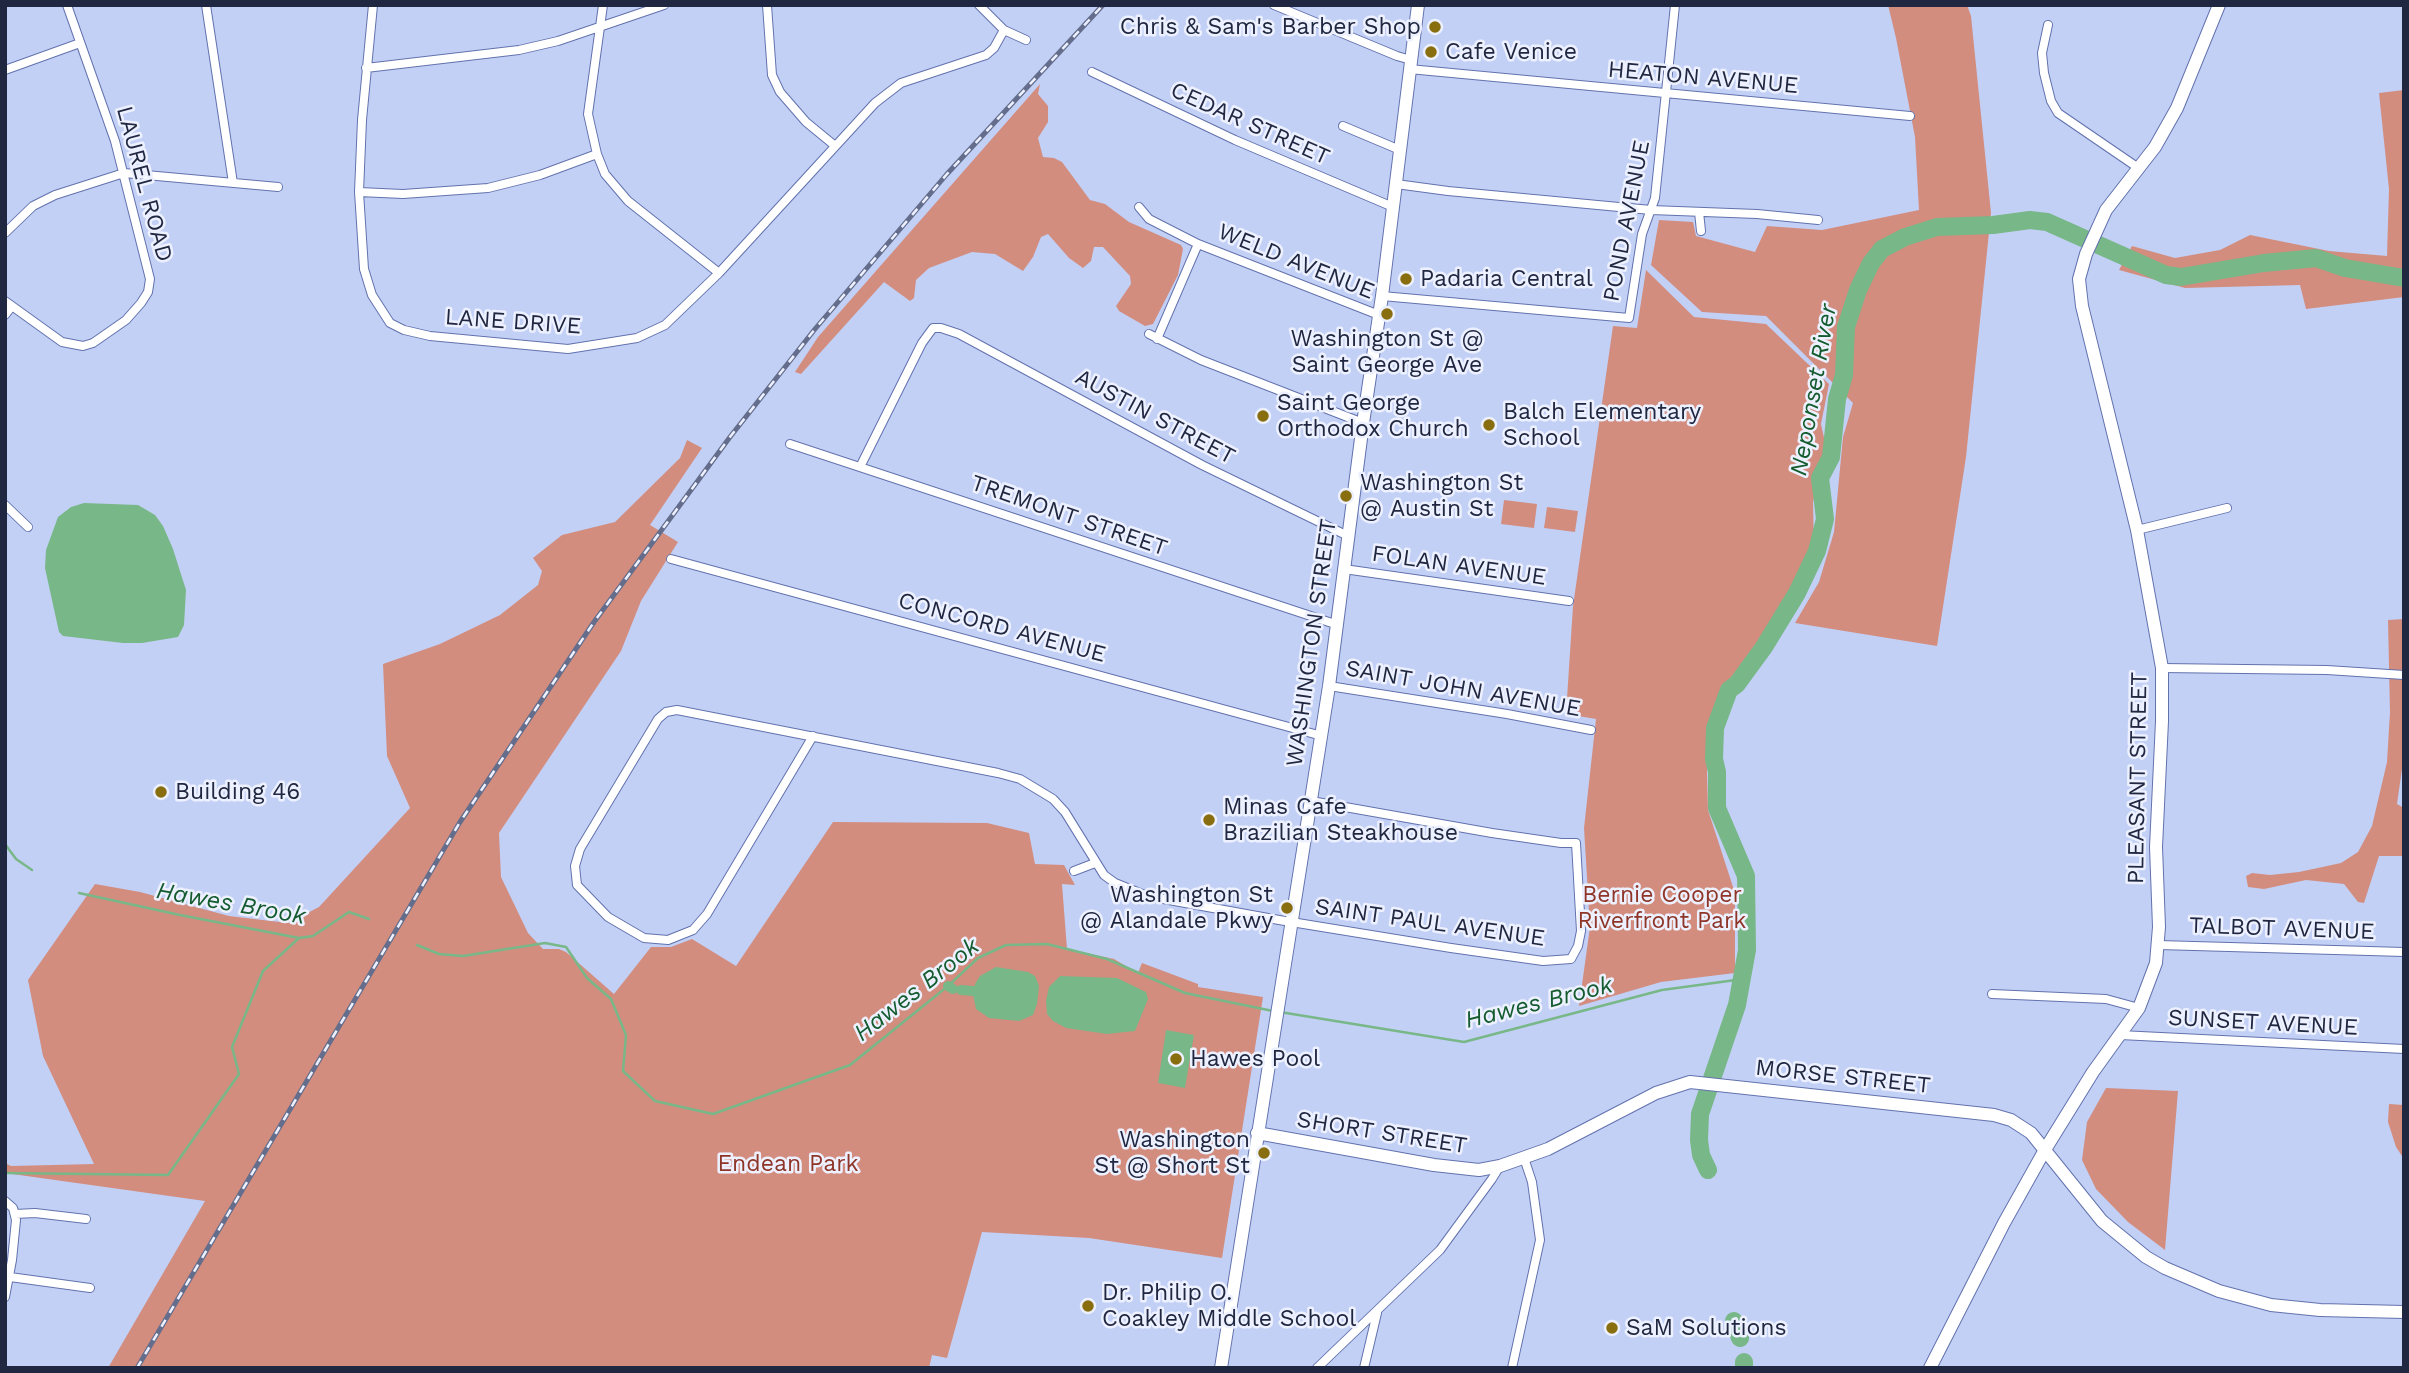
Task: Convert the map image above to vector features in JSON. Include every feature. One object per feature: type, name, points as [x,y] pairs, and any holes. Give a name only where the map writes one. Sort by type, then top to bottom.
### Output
[{"type":"street","name":"LAUREL ROAD","points":[[8,303],[62,342],[83,346],[93,343],[126,320],[148,292],[150,279],[115,141],[67,5]]},
{"type":"street","points":[[206,5],[233,183]]},
{"type":"street","name":"LANE DRIVE","points":[[373,5],[366,68],[359,192],[364,269],[372,295],[390,323],[404,330],[430,336],[568,349],[637,338],[666,325],[719,273],[874,103],[901,83],[986,55],[995,48],[1004,30]]},
{"type":"street","points":[[603,5],[588,114],[605,174],[628,201],[719,273]]},
{"type":"street","points":[[366,68],[519,50],[599,28],[664,5]]},
{"type":"street","points":[[767,5],[772,75],[780,92],[806,122],[834,145]]},
{"type":"street","points":[[979,5],[1004,30],[1026,40]]},
{"type":"street","name":"HEATON AVENUE","points":[[1274,5],[1410,64],[1667,93],[1910,116]]},
{"type":"street","name":"WASHINGTON STREET","points":[[1221,1368],[1322,736],[1335,624],[1394,207],[1418,5]]},
{"type":"street","name":"POND AVENUE","points":[[1382,296],[1629,318],[1642,234],[1656,187],[1675,5]]},
{"type":"street","name":"PLEASANT STREET","points":[[1930,1368],[2004,1223],[2046,1148],[2093,1072],[2138,1008],[2150,984],[2159,945],[2156,847],[2162,668],[2137,530],[2082,306],[2079,279],[2086,254],[2106,210],[2155,147],[2177,108],[2219,5]]},
{"type":"street","points":[[2048,25],[2042,53],[2044,73],[2051,101],[2058,113],[2137,167]]},
{"type":"street","points":[[5,70],[80,43]]},
{"type":"street","name":"CEDAR STREET","points":[[1092,72],[1224,135],[1394,207]]},
{"type":"street","points":[[1343,126],[1400,150]]},
{"type":"street","points":[[359,192],[416,194],[488,188],[540,175],[597,153]]},
{"type":"street","points":[[5,233],[33,206],[55,195],[124,173],[278,187]]},
{"type":"street","points":[[1396,184],[1651,210],[1757,214],[1818,220]]},
{"type":"street","name":"WELD AVENUE","points":[[1139,207],[1149,219],[1198,244],[1379,315]]},
{"type":"street","points":[[1699,212],[1701,231]]},
{"type":"street","points":[[1198,244],[1153,337],[1201,360],[1363,423]]},
{"type":"street","points":[[5,315],[8,303]]},
{"type":"street","name":"AUSTIN STREET","points":[[860,467],[922,342],[933,328],[958,334],[1202,465],[1348,536]]},
{"type":"street","name":"TREMONT STREET","points":[[790,444],[1335,624]]},
{"type":"street","points":[[5,505],[28,527]]},
{"type":"street","points":[[2137,530],[2227,508]]},
{"type":"street","name":"CONCORD AVENUE","points":[[671,559],[1322,736]]},
{"type":"street","name":"FOLAN AVENUE","points":[[1344,569],[1569,601]]},
{"type":"street","points":[[2162,668],[2404,674]]},
{"type":"street","name":"SAINT JOHN AVENUE","points":[[1329,686],[1507,713],[1591,730]]},
{"type":"street","points":[[813,736],[707,914],[693,930],[668,940],[644,938],[608,917],[577,885],[575,866],[580,849],[658,719],[666,712],[677,710],[813,736],[999,772],[1020,779],[1053,799],[1080,834],[1095,863],[1074,871]]},
{"type":"street","name":"SAINT PAUL AVENUE","points":[[1095,863],[1104,875],[1115,883],[1147,896],[1292,923],[1451,948],[1563,961],[1571,959],[1578,946],[1581,931],[1576,843],[1492,834],[1311,802]]},
{"type":"street","name":"TALBOT AVENUE","points":[[2159,945],[2404,952]]},
{"type":"street","points":[[1992,994],[2106,999],[2138,1008]]},
{"type":"street","name":"SUNSET AVENUE","points":[[2120,1035],[2404,1049]]},
{"type":"street","name":"MORSE STREET","points":[[1500,1166],[1549,1148],[1656,1093],[1690,1082],[1994,1115],[2021,1125],[2046,1148],[2102,1221],[2146,1257],[2177,1274],[2219,1291],[2271,1305],[2320,1310],[2404,1312]]},
{"type":"street","name":"SHORT STREET","points":[[1257,1133],[1434,1166],[1479,1170],[1500,1166]]},
{"type":"street","points":[[1512,1368],[1540,1240],[1532,1182],[1524,1158]]},
{"type":"street","points":[[1317,1368],[1440,1250],[1500,1166]]},
{"type":"street","points":[[5,1201],[15,1213],[16,1226],[5,1297]]},
{"type":"street","points":[[15,1213],[86,1219]]},
{"type":"street","points":[[10,1277],[90,1288]]},
{"type":"street","points":[[1364,1368],[1377,1313]]},
{"type":"green space","points":[[1888,5],[1967,5],[1971,16],[1991,213],[1966,457],[1937,646],[1795,623],[1819,582],[1834,532],[1843,437],[1853,403],[1766,316],[1702,312],[1651,265],[1659,220],[1693,222],[1696,236],[1755,252],[1767,226],[1822,230],[1919,210],[1915,137]]},
{"type":"green space","points":[[1040,84],[1038,94],[1048,106],[1048,122],[1038,138],[1043,157],[1062,162],[1090,200],[1105,204],[1129,222],[1181,245],[1183,249],[1178,275],[1153,324],[1145,326],[1119,311],[1116,306],[1131,284],[1130,276],[1103,247],[1094,247],[1091,261],[1083,268],[1069,258],[1048,234],[1041,237],[1033,257],[1023,271],[995,254],[972,252],[929,268],[916,280],[914,298],[910,301],[884,282],[801,374],[795,372],[818,337]]},
{"type":"green space","points":[[2404,90],[2404,297],[2306,309],[2300,285],[2185,288],[2119,270],[2132,246],[2175,258],[2220,250],[2250,235],[2329,251],[2387,256],[2389,189],[2379,93]]},
{"type":"green space","name":"Bernie Cooper Riverfront Park","points":[[1646,270],[1694,317],[1766,324],[1829,384],[1821,424],[1825,442],[1823,466],[1813,502],[1814,549],[1767,632],[1721,690],[1706,732],[1708,810],[1735,893],[1735,973],[1661,982],[1579,1006],[1590,927],[1584,828],[1596,719],[1566,714],[1573,606],[1613,326],[1637,328]]},
{"type":"green space","name":"Endean Park","points":[[687,440],[702,448],[650,525],[678,542],[641,601],[621,651],[499,833],[501,877],[528,933],[543,949],[566,952],[614,994],[651,947],[671,947],[692,939],[736,966],[833,822],[987,823],[1029,833],[1035,864],[1064,865],[1075,885],[1062,884],[1067,949],[1114,959],[1138,973],[1142,963],[1198,984],[1198,987],[1263,997],[1222,1258],[1089,1238],[982,1232],[947,1358],[932,1355],[929,1368],[108,1368],[205,1201],[5,1173],[5,1163],[11,1166],[94,1164],[43,1056],[28,980],[95,884],[140,892],[229,916],[288,923],[319,907],[410,808],[387,756],[383,664],[440,644],[500,615],[538,585],[542,571],[533,558],[562,535],[615,522],[680,458]]},
{"type":"green space","points":[[1504,500],[1537,504],[1534,528],[1501,524]]},
{"type":"green space","points":[[1547,507],[1578,511],[1575,532],[1544,528]]},
{"type":"green space","points":[[2404,619],[2404,755],[2397,804],[2404,808],[2404,856],[2379,856],[2364,903],[2358,902],[2344,884],[2306,880],[2264,889],[2248,887],[2246,876],[2252,873],[2270,875],[2299,872],[2341,863],[2358,852],[2372,826],[2387,762],[2390,712],[2388,620]]},
{"type":"green space","points":[[2106,1088],[2178,1091],[2165,1250],[2128,1222],[2096,1189],[2082,1160],[2087,1122]]},
{"type":"green space","points":[[2389,1104],[2404,1105],[2404,1159],[2396,1147],[2388,1122]]},
{"type":"shaded area","points":[[84,503],[138,505],[155,515],[163,526],[186,590],[184,625],[178,637],[123,643],[63,636],[59,632],[45,568],[46,550],[58,517],[71,507]]},
{"type":"shaded area","points":[[996,967],[1028,972],[1035,976],[1039,986],[1033,1015],[1019,1021],[989,1018],[976,1009],[973,995],[975,984],[980,976]]},
{"type":"shaded area","points":[[1060,976],[1117,978],[1146,992],[1148,999],[1135,1031],[1107,1034],[1066,1028],[1053,1021],[1047,1014],[1046,1001],[1049,987]]},
{"type":"shaded area","name":"Hawes Pool","points":[[1166,1030],[1194,1035],[1185,1088],[1158,1083]]},
{"type":"waterway","name":"Neponset River","points":[[1708,1170],[1701,1155],[1700,1114],[1737,1005],[1747,950],[1746,876],[1717,808],[1715,728],[1729,690],[1737,684],[1764,647],[1797,593],[1817,551],[1825,519],[1820,478],[1831,457],[1837,399],[1844,375],[1846,327],[1858,290],[1871,263],[1882,249],[1905,237],[1937,227],[1993,225],[2030,220],[2047,222],[2166,275],[2181,277],[2264,263],[2316,258],[2345,268],[2404,278]]},
{"type":"waterway","name":"Hawes Brook","points":[[5,844],[16,859],[32,870]]},
{"type":"waterway","name":"Hawes Brook","points":[[79,893],[299,938],[313,936],[349,912],[369,919]]},
{"type":"waterway","points":[[5,1173],[168,1175],[239,1074],[232,1047],[263,971],[299,938]]},
{"type":"waterway","name":"Hawes Brook","points":[[417,945],[439,954],[463,956],[545,943],[566,947],[587,978],[611,999],[626,1035],[623,1071],[655,1101],[713,1114],[850,1065],[948,986],[978,958],[1006,945],[1047,944],[1107,959],[1185,993],[1273,1011]]},
{"type":"waterway","name":"Hawes Brook","points":[[1280,1012],[1464,1042],[1662,990],[1743,979]]},
{"type":"waterway","name":"Hawes Brook","points":[[948,986],[953,989]]},
{"type":"waterway","points":[[961,990],[986,992]]},
{"type":"waterway","name":"Neponset River","points":[[1734,1321],[1740,1338]]},
{"type":"waterway","name":"Neponset River","points":[[1744,1362],[1744,1368]]},
{"type":"railway","points":[[137,1368],[460,822],[594,622],[730,437],[815,329],[947,174],[1103,5]]},
{"type":"place","name":"Chris & Sam's Barber Shop","points":[[1435,27]]},
{"type":"place","name":"Cafe Venice","points":[[1431,52]]},
{"type":"place","name":"Padaria Central","points":[[1406,279]]},
{"type":"place","name":"Washington St @ Saint George Ave","points":[[1387,314]]},
{"type":"place","name":"Saint George Orthodox Church","points":[[1263,416]]},
{"type":"place","name":"Balch Elementary School","points":[[1489,425]]},
{"type":"place","name":"Washington St @ Austin St","points":[[1346,496]]},
{"type":"place","name":"Building 46","points":[[161,792]]},
{"type":"place","name":"Minas Cafe Brazilian Steakhouse","points":[[1209,820]]},
{"type":"place","name":"Washington St @ Alandale Pkwy","points":[[1287,908]]},
{"type":"place","name":"Hawes Pool","points":[[1176,1059]]},
{"type":"place","name":"Washington St @ Short St","points":[[1264,1153]]},
{"type":"place","name":"Dr. Philip O. Coakley Middle School","points":[[1088,1306]]},
{"type":"place","name":"SaM Solutions","points":[[1612,1328]]}]
